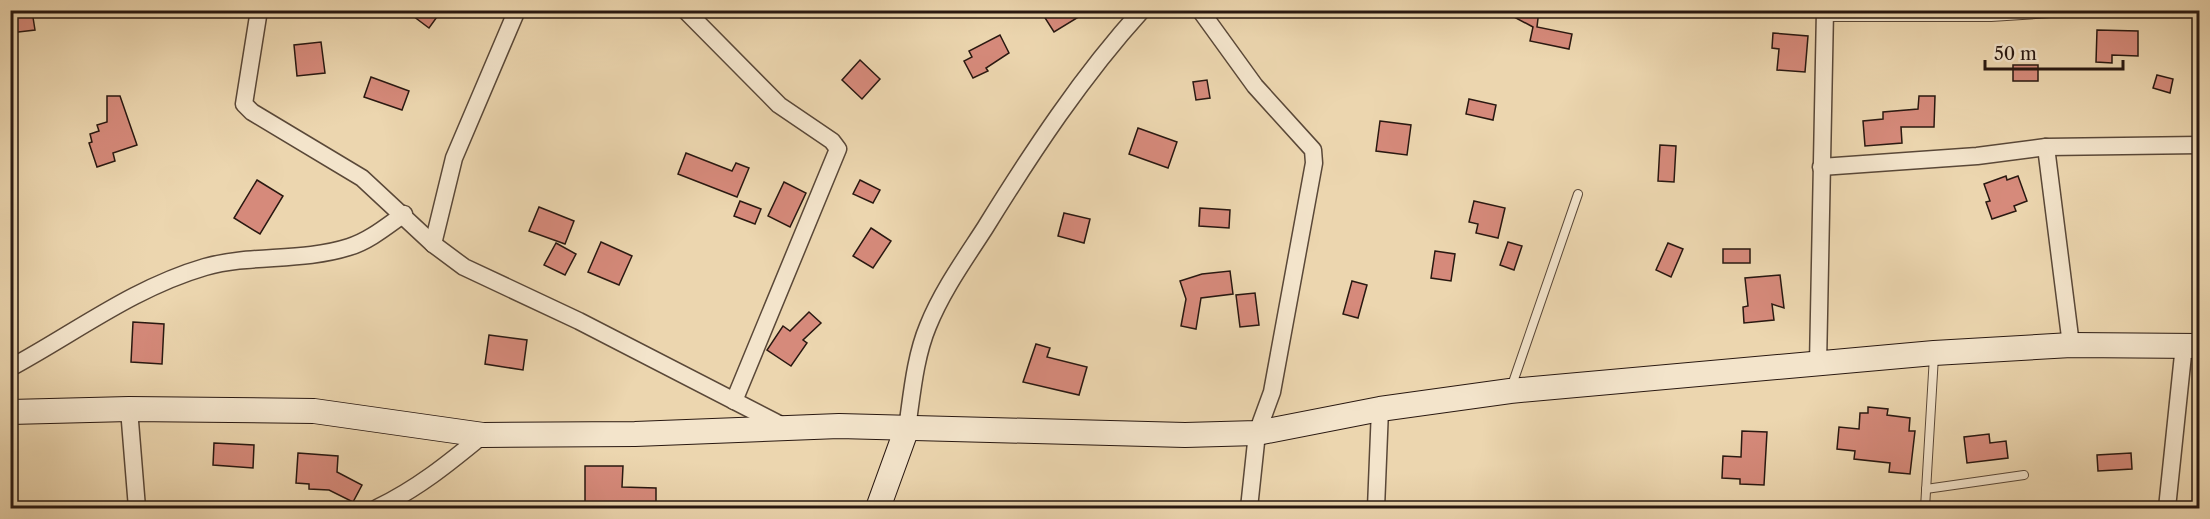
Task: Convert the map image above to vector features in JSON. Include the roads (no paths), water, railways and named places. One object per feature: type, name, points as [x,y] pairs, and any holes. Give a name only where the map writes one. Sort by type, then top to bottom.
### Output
[{"type":"street","points":[[259,10],[244,104],[252,112],[362,178],[404,214],[433,243],[464,267],[579,321],[788,429]]},
{"type":"street","points":[[433,243],[454,158],[517,10]]},
{"type":"street","points":[[685,10],[779,105],[832,141],[838,149],[734,401]]},
{"type":"street","points":[[878,508],[907,428],[917,366],[927,326],[947,288],[1071,98],[1118,36],[1142,10]]},
{"type":"street","points":[[1200,10],[1255,86],[1314,150],[1314,163],[1272,392],[1257,433],[1249,508]]},
{"type":"street","points":[[1818,365],[1825,14]]},
{"type":"street","points":[[1821,167],[1977,156],[2046,147],[2199,145]]},
{"type":"street","points":[[2046,147],[2071,345]]},
{"type":"street","points":[[10,368],[126,298],[163,281],[207,266],[319,255],[351,246],[404,214]]},
{"type":"street","points":[[10,412],[129,409],[314,411],[483,435],[907,428],[1185,435],[1257,433],[1380,409],[1510,391],[1934,353],[2071,345],[2192,345],[2167,508]]},
{"type":"street","points":[[10,399],[73,411]]},
{"type":"street","points":[[129,409],[137,508]]},
{"type":"street","points":[[1376,508],[1380,409]]},
{"type":"street","points":[[377,508],[438,472],[483,435]]},
{"type":"lane","points":[[1825,14],[1990,17],[2081,12]]},
{"type":"lane","points":[[1510,391],[1578,194]]},
{"type":"lane","points":[[1925,508],[1934,353]]},
{"type":"lane","points":[[1926,489],[2024,475]]}]
